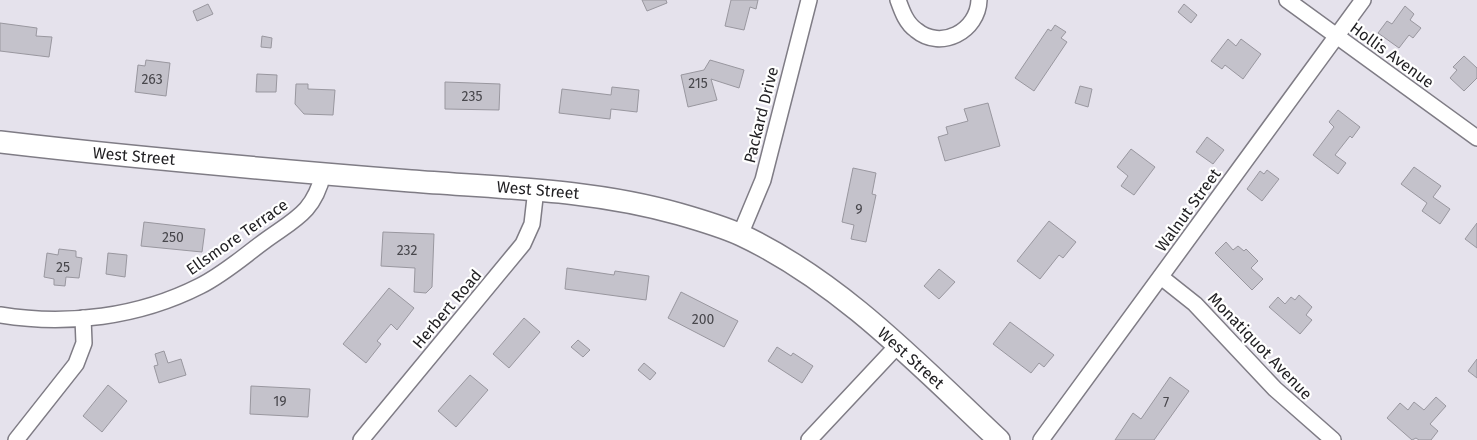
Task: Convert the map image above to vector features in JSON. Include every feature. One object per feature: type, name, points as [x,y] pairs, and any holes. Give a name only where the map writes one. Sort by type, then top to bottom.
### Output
[{"type":"street","name":"Packard Drive","points":[[740,235],[763,180],[809,0]]},
{"type":"street","points":[[898,0],[905,18],[915,30],[929,37],[943,39],[957,35],[969,26],[977,12],[979,0]]},
{"type":"street","name":"Hollis Avenue","points":[[1287,0],[1477,138]]},
{"type":"street","name":"Walnut Street","points":[[1041,440],[1362,0]]},
{"type":"street","name":"West Street","points":[[0,142],[323,174],[536,189],[600,196],[651,206],[692,218],[740,235],[823,285],[898,345],[999,440]]},
{"type":"street","name":"Ellsmore Terrace","points":[[0,315],[36,319],[83,318],[118,314],[172,298],[212,279],[308,208],[318,192],[323,174]]},
{"type":"street","name":"Herbert Road","points":[[361,440],[522,244],[532,224],[536,189]]},
{"type":"street","name":"Monatiquot Avenue","points":[[1161,277],[1195,304],[1280,394],[1333,440]]},
{"type":"street","points":[[16,440],[76,364],[84,343],[83,318]]},
{"type":"street","points":[[809,440],[898,345]]},
{"type":"building","points":[[642,0],[666,0],[667,3],[647,11]]},
{"type":"building","points":[[731,0],[758,0],[756,9],[750,7],[744,30],[725,26]]},
{"type":"building","points":[[208,4],[213,14],[197,21],[193,11]]},
{"type":"building","points":[[1184,4],[1197,15],[1191,23],[1178,12]]},
{"type":"building","points":[[1405,6],[1414,14],[1410,20],[1421,28],[1413,38],[1409,35],[1399,48],[1378,33],[1387,21],[1392,24]]},
{"type":"building","points":[[0,23],[37,28],[36,36],[52,37],[49,57],[0,51]]},
{"type":"building","points":[[1055,25],[1066,32],[1061,38],[1067,42],[1034,91],[1015,78],[1048,29],[1051,31]]},
{"type":"building","points":[[262,36],[272,38],[271,48],[261,47]]},
{"type":"building","points":[[1228,39],[1236,46],[1241,39],[1261,54],[1243,79],[1225,65],[1222,69],[1211,61]]},
{"type":"building","points":[[1464,56],[1477,68],[1477,78],[1464,91],[1450,78],[1457,70],[1453,67]]},
{"type":"building","points":[[146,60],[170,63],[166,96],[135,92],[138,65],[145,66]]},
{"type":"building","points":[[710,60],[744,70],[739,88],[711,79],[717,100],[688,107],[681,75],[704,70]]},
{"type":"building","points":[[257,74],[277,75],[276,92],[256,92]]},
{"type":"building","points":[[445,82],[500,84],[499,110],[445,109]]},
{"type":"building","points":[[296,84],[308,84],[308,89],[335,90],[333,115],[304,114],[295,104]]},
{"type":"building","points":[[1080,86],[1092,89],[1088,107],[1075,103]]},
{"type":"building","points":[[612,87],[639,90],[637,112],[611,109],[610,119],[559,113],[562,89],[611,95]]},
{"type":"building","points":[[988,103],[1000,146],[945,161],[938,137],[948,134],[946,127],[968,121],[964,109]]},
{"type":"building","points":[[1338,110],[1360,127],[1335,155],[1346,163],[1338,174],[1313,155],[1334,127],[1329,122]]},
{"type":"building","points":[[1207,137],[1224,150],[1213,164],[1196,152]]},
{"type":"building","points":[[1131,149],[1155,167],[1134,195],[1121,186],[1128,176],[1117,167]]},
{"type":"building","points":[[1414,167],[1441,186],[1433,197],[1450,209],[1440,224],[1422,211],[1427,203],[1401,184]]},
{"type":"building","points":[[853,168],[876,173],[872,194],[876,195],[866,242],[851,239],[854,225],[842,222]]},
{"type":"building","points":[[1267,170],[1279,179],[1262,201],[1247,189],[1260,171],[1264,174]]},
{"type":"building","points":[[1049,221],[1076,242],[1063,258],[1059,255],[1040,279],[1017,261]]},
{"type":"building","points":[[144,222],[205,229],[202,252],[141,246]]},
{"type":"building","points":[[1477,223],[1477,248],[1465,239]]},
{"type":"building","points":[[383,232],[434,234],[432,287],[426,293],[414,292],[415,268],[381,266]]},
{"type":"building","points":[[1226,242],[1233,250],[1238,246],[1244,251],[1246,249],[1258,261],[1251,268],[1263,279],[1252,290],[1215,253]]},
{"type":"building","points":[[59,249],[76,251],[76,257],[82,258],[79,278],[66,277],[65,286],[54,285],[54,279],[44,277],[47,253],[58,255]]},
{"type":"building","points":[[108,253],[127,255],[125,277],[106,274]]},
{"type":"building","points":[[567,268],[614,275],[615,271],[649,276],[646,300],[565,289]]},
{"type":"building","points":[[939,269],[955,282],[939,299],[924,286]]},
{"type":"building","points":[[389,288],[414,308],[397,330],[391,324],[377,341],[381,344],[366,363],[343,344]]},
{"type":"building","points":[[681,292],[738,321],[724,347],[668,318]]},
{"type":"building","points":[[1299,295],[1312,307],[1306,315],[1312,320],[1300,334],[1269,307],[1278,297],[1285,304],[1291,297],[1295,300]]},
{"type":"building","points":[[524,318],[540,332],[509,368],[493,354]]},
{"type":"building","points":[[1010,322],[1054,355],[1044,367],[1039,363],[1031,373],[993,344]]},
{"type":"building","points":[[578,340],[590,350],[583,357],[571,347]]},
{"type":"building","points":[[777,347],[791,356],[793,353],[813,366],[802,383],[768,361]]},
{"type":"building","points":[[164,351],[168,363],[181,359],[186,375],[159,383],[154,366],[158,365],[155,354]]},
{"type":"building","points":[[1477,359],[1477,378],[1468,371]]},
{"type":"building","points":[[644,363],[656,373],[650,380],[638,370]]},
{"type":"building","points":[[470,375],[488,390],[456,427],[438,411]]},
{"type":"building","points":[[1170,377],[1189,391],[1154,440],[1115,440],[1133,413],[1141,419]]},
{"type":"building","points":[[108,385],[127,401],[102,432],[83,416]]},
{"type":"building","points":[[251,386],[310,389],[308,417],[250,414]]},
{"type":"building","points":[[1436,397],[1446,406],[1430,424],[1438,431],[1431,440],[1419,440],[1416,438],[1412,440],[1387,418],[1400,403],[1408,410],[1414,402],[1424,410]]}]
